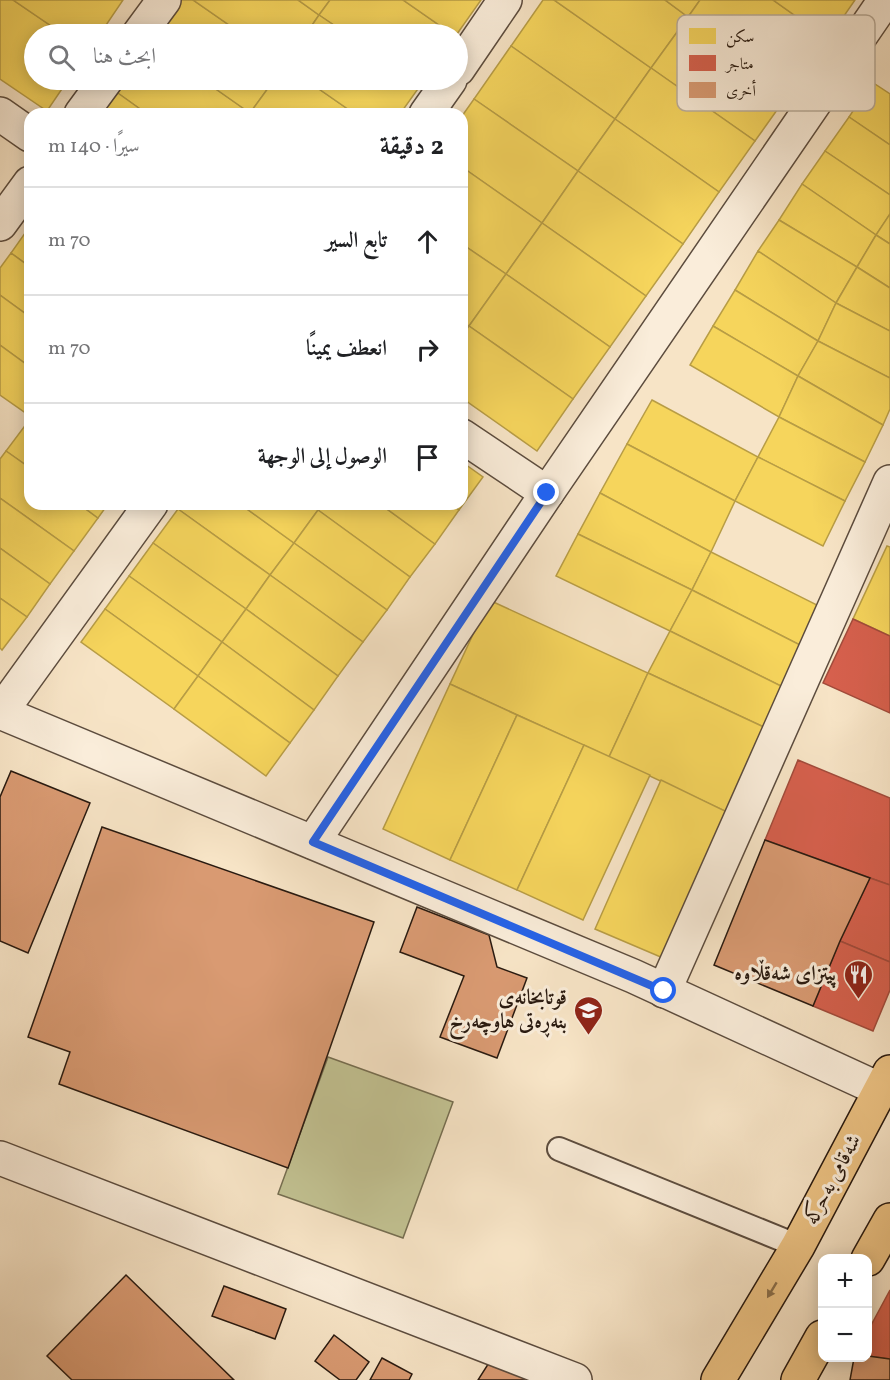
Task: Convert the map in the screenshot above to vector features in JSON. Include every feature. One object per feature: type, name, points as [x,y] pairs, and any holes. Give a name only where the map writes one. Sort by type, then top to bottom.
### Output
[{"type":"main road","name":"شەقامی بەحرکە","points":[[718,1380],[798,1246],[885,1081]]},
{"type":"main road","points":[[870,1254],[890,1220]]},
{"type":"main road","points":[[798,1380],[818,1344]]},
{"type":"street","points":[[146,24],[164,0]]},
{"type":"street","points":[[468,54],[505,0]]},
{"type":"street","points":[[875,15],[885,0]]},
{"type":"street","points":[[85,108],[99,90]]},
{"type":"street","points":[[430,108],[443,90]]},
{"type":"street","points":[[313,842],[547,493],[809,111]]},
{"type":"street","points":[[0,114],[24,131]]},
{"type":"street","points":[[0,224],[24,191]]},
{"type":"street","points":[[468,440],[547,493]]},
{"type":"street","points":[[664,991],[890,482]]},
{"type":"street","points":[[147,510],[0,712],[664,991],[885,1081]]},
{"type":"street","points":[[0,1158],[574,1380]]},
{"type":"lane","points":[[559,1149],[798,1246]]},
{"type":"green space","points":[[328,1057],[453,1102],[403,1238],[278,1194]]},
{"type":"building: سكن","points":[[0,0],[13,0],[48,24],[24,24],[24,90],[61,90],[49,108],[43,108],[0,79]]},
{"type":"building: سكن","points":[[13,0],[123,0],[107,24],[48,24]]},
{"type":"building: سكن","points":[[180,0],[193,0],[228,24],[162,24]]},
{"type":"building: سكن","points":[[193,0],[298,0],[319,15],[313,24],[228,24]]},
{"type":"building: سكن","points":[[298,0],[330,0],[319,15]]},
{"type":"building: سكن","points":[[330,0],[403,0],[438,24],[332,24],[319,15]]},
{"type":"building: سكن","points":[[403,0],[481,0],[464,24],[438,24]]},
{"type":"building: سكن","points":[[543,0],[554,0],[651,68],[615,119],[511,46]]},
{"type":"building: سكن","points":[[554,0],[665,0],[685,15],[677,15],[677,32],[651,68]]},
{"type":"building: سكن","points":[[665,0],[700,0],[689,15],[685,15]]},
{"type":"building: سكن","points":[[700,0],[773,0],[794,15],[689,15]]},
{"type":"building: سكن","points":[[773,0],[855,0],[845,15],[794,15]]},
{"type":"building: سكن","points":[[319,15],[332,24],[313,24]]},
{"type":"building: سكن","points":[[677,32],[677,86],[651,68]]},
{"type":"building: سكن","points":[[511,46],[615,119],[578,171],[474,99]]},
{"type":"building: سكن","points":[[651,68],[677,86],[677,111],[712,111],[755,141],[719,192],[615,119]]},
{"type":"building: سكن","points":[[875,84],[890,94],[890,145],[849,117],[853,111],[875,111]]},
{"type":"building: سكن","points":[[217,90],[243,108],[139,108],[115,91]]},
{"type":"building: سكن","points":[[217,90],[267,90],[254,108],[243,108]]},
{"type":"building: سكن","points":[[267,90],[320,90],[346,108],[254,108]]},
{"type":"building: سكن","points":[[320,90],[417,90],[404,108],[346,108]]},
{"type":"building: سكن","points":[[115,91],[139,108],[102,108]]},
{"type":"building: سكن","points":[[474,99],[578,171],[542,223],[468,171],[468,108]]},
{"type":"building: سكن","points":[[712,111],[776,111],[755,141]]},
{"type":"building: سكن","points":[[849,117],[890,145],[890,195],[825,151]]},
{"type":"building: سكن","points":[[615,119],[719,192],[683,244],[578,171]]},
{"type":"building: سكن","points":[[825,151],[890,195],[890,214],[876,235],[802,184]]},
{"type":"building: سكن","points":[[468,171],[542,223],[506,274],[468,248]]},
{"type":"building: سكن","points":[[578,171],[683,244],[646,296],[542,223]]},
{"type":"building: سكن","points":[[802,184],[876,235],[857,267],[779,220]]},
{"type":"building: سكن","points":[[890,214],[890,244],[876,235]]},
{"type":"building: سكن","points":[[779,220],[857,267],[836,303],[758,251]]},
{"type":"building: سكن","points":[[542,223],[646,296],[610,347],[506,274]]},
{"type":"building: سكن","points":[[24,235],[24,263],[11,253]]},
{"type":"building: سكن","points":[[876,235],[890,244],[890,288],[857,267]]},
{"type":"building: سكن","points":[[468,248],[506,274],[468,325]]},
{"type":"building: سكن","points":[[758,251],[836,303],[818,341],[735,290]]},
{"type":"building: سكن","points":[[11,253],[24,263],[24,313],[0,295],[0,268]]},
{"type":"building: سكن","points":[[857,267],[890,288],[890,331],[836,303]]},
{"type":"building: سكن","points":[[506,274],[610,347],[573,399],[469,326]]},
{"type":"building: سكن","points":[[735,290],[818,341],[798,376],[713,326]]},
{"type":"building: سكن","points":[[0,295],[24,313],[24,363],[0,345]]},
{"type":"building: سكن","points":[[836,303],[890,331],[890,378],[818,341]]},
{"type":"building: سكن","points":[[713,326],[798,376],[779,417],[690,365]]},
{"type":"building: سكن","points":[[468,327],[573,399],[537,451],[468,402]]},
{"type":"building: سكن","points":[[818,341],[890,378],[890,409],[883,425],[798,376]]},
{"type":"building: سكن","points":[[0,345],[24,363],[24,412],[0,395]]},
{"type":"building: سكن","points":[[798,376],[883,425],[865,462],[779,417]]},
{"type":"building: سكن","points":[[652,400],[758,457],[735,501],[627,444]]},
{"type":"building: سكن","points":[[779,417],[865,462],[845,501],[758,457]]},
{"type":"building: سكن","points":[[24,427],[24,464],[6,451]]},
{"type":"building: سكن","points":[[627,444],[735,501],[711,552],[600,493]]},
{"type":"building: سكن","points":[[6,451],[24,464],[24,510],[87,510],[98,518],[74,551],[0,498],[0,459]]},
{"type":"building: سكن","points":[[758,457],[845,501],[823,546],[735,501]]},
{"type":"building: سكن","points":[[468,466],[483,477],[468,498]]},
{"type":"building: سكن","points":[[600,493],[711,552],[692,590],[578,534]]},
{"type":"building: سكن","points":[[0,498],[74,551],[50,584],[0,548]]},
{"type":"building: سكن","points":[[87,510],[104,510],[98,518]]},
{"type":"building: سكن","points":[[179,510],[248,510],[294,543],[270,575]]},
{"type":"building: سكن","points":[[179,510],[270,575],[246,609],[153,543]]},
{"type":"building: سكن","points":[[248,510],[318,510],[294,543]]},
{"type":"building: سكن","points":[[318,510],[388,510],[435,544],[410,577]]},
{"type":"building: سكن","points":[[318,510],[410,577],[387,610],[294,543]]},
{"type":"building: سكن","points":[[388,510],[459,510],[435,544]]},
{"type":"building: سكن","points":[[578,534],[692,590],[670,631],[556,576]]},
{"type":"building: سكن","points":[[153,543],[246,609],[222,642],[129,576]]},
{"type":"building: سكن","points":[[294,543],[387,610],[363,642],[270,575]]},
{"type":"building: سكن","points":[[887,546],[890,547],[890,636],[853,619]]},
{"type":"building: سكن","points":[[0,548],[50,584],[27,617],[0,598]]},
{"type":"building: سكن","points":[[711,552],[821,607],[802,646],[692,590]]},
{"type":"building: سكن","points":[[270,575],[363,642],[338,676],[246,609]]},
{"type":"building: سكن","points":[[129,576],[222,642],[198,676],[105,609]]},
{"type":"building: سكن","points":[[692,590],[802,646],[783,687],[670,631]]},
{"type":"building: سكن","points":[[0,598],[27,617],[2,650],[0,648]]},
{"type":"building: سكن","points":[[489,600],[648,673],[609,757],[450,684]]},
{"type":"building: سكن","points":[[105,609],[198,676],[174,709],[81,642]]},
{"type":"building: سكن","points":[[246,609],[338,676],[314,710],[222,642]]},
{"type":"building: سكن","points":[[670,631],[783,687],[766,728],[648,673]]},
{"type":"building: سكن","points":[[222,642],[314,710],[290,743],[198,676]]},
{"type":"building: سكن","points":[[648,673],[766,728],[727,812],[609,757]]},
{"type":"building: سكن","points":[[198,676],[290,743],[266,776],[174,709]]},
{"type":"building: سكن","points":[[450,684],[517,715],[450,860],[383,829]]},
{"type":"building: سكن","points":[[517,715],[584,745],[517,890],[450,860]]},
{"type":"building: سكن","points":[[584,745],[650,775],[583,920],[517,890]]},
{"type":"building: سكن","points":[[661,780],[727,812],[663,958],[595,929]]},
{"type":"building: متاجر","points":[[853,619],[890,636],[890,713],[823,683]]},
{"type":"building: متاجر","points":[[798,760],[890,798],[890,885],[765,840]]},
{"type":"building: متاجر","points":[[870,878],[890,885],[890,962],[840,941]]},
{"type":"building: متاجر","points":[[840,941],[890,962],[890,990],[873,1031],[813,1006]]},
{"type":"building: متاجر","points":[[890,1290],[890,1359],[872,1357],[872,1324]]},
{"type":"building: أخرى","points":[[11,771],[90,803],[28,953],[0,941],[0,797]]},
{"type":"building: أخرى","points":[[102,827],[374,922],[288,1168],[59,1084],[70,1052],[28,1037]]},
{"type":"building: أخرى","points":[[765,840],[870,878],[813,1006],[714,965]]},
{"type":"building: أخرى","points":[[417,907],[489,935],[497,967],[527,978],[497,1058],[440,1037],[464,976],[400,952]]},
{"type":"building: أخرى","points":[[126,1275],[234,1380],[72,1380],[47,1356]]},
{"type":"building: أخرى","points":[[224,1286],[286,1309],[275,1339],[212,1316]]},
{"type":"building: أخرى","points":[[334,1335],[369,1362],[356,1380],[340,1380],[315,1361]]},
{"type":"building: أخرى","points":[[872,1357],[890,1359],[890,1380],[850,1380],[853,1362],[872,1362]]},
{"type":"building: أخرى","points":[[382,1358],[412,1374],[409,1380],[370,1380]]},
{"type":"building: أخرى","points":[[492,1358],[528,1380],[478,1380]]},
{"type":"place","name":"پیتزای شەقڵاوە","points":[[858,1000]]},
{"type":"place","name":"قوتابخانەی بنەڕەتی هاوچەرخ","points":[[588,1036]]},
{"type":"route","points":[[547,493],[313,842],[664,991]]}]
